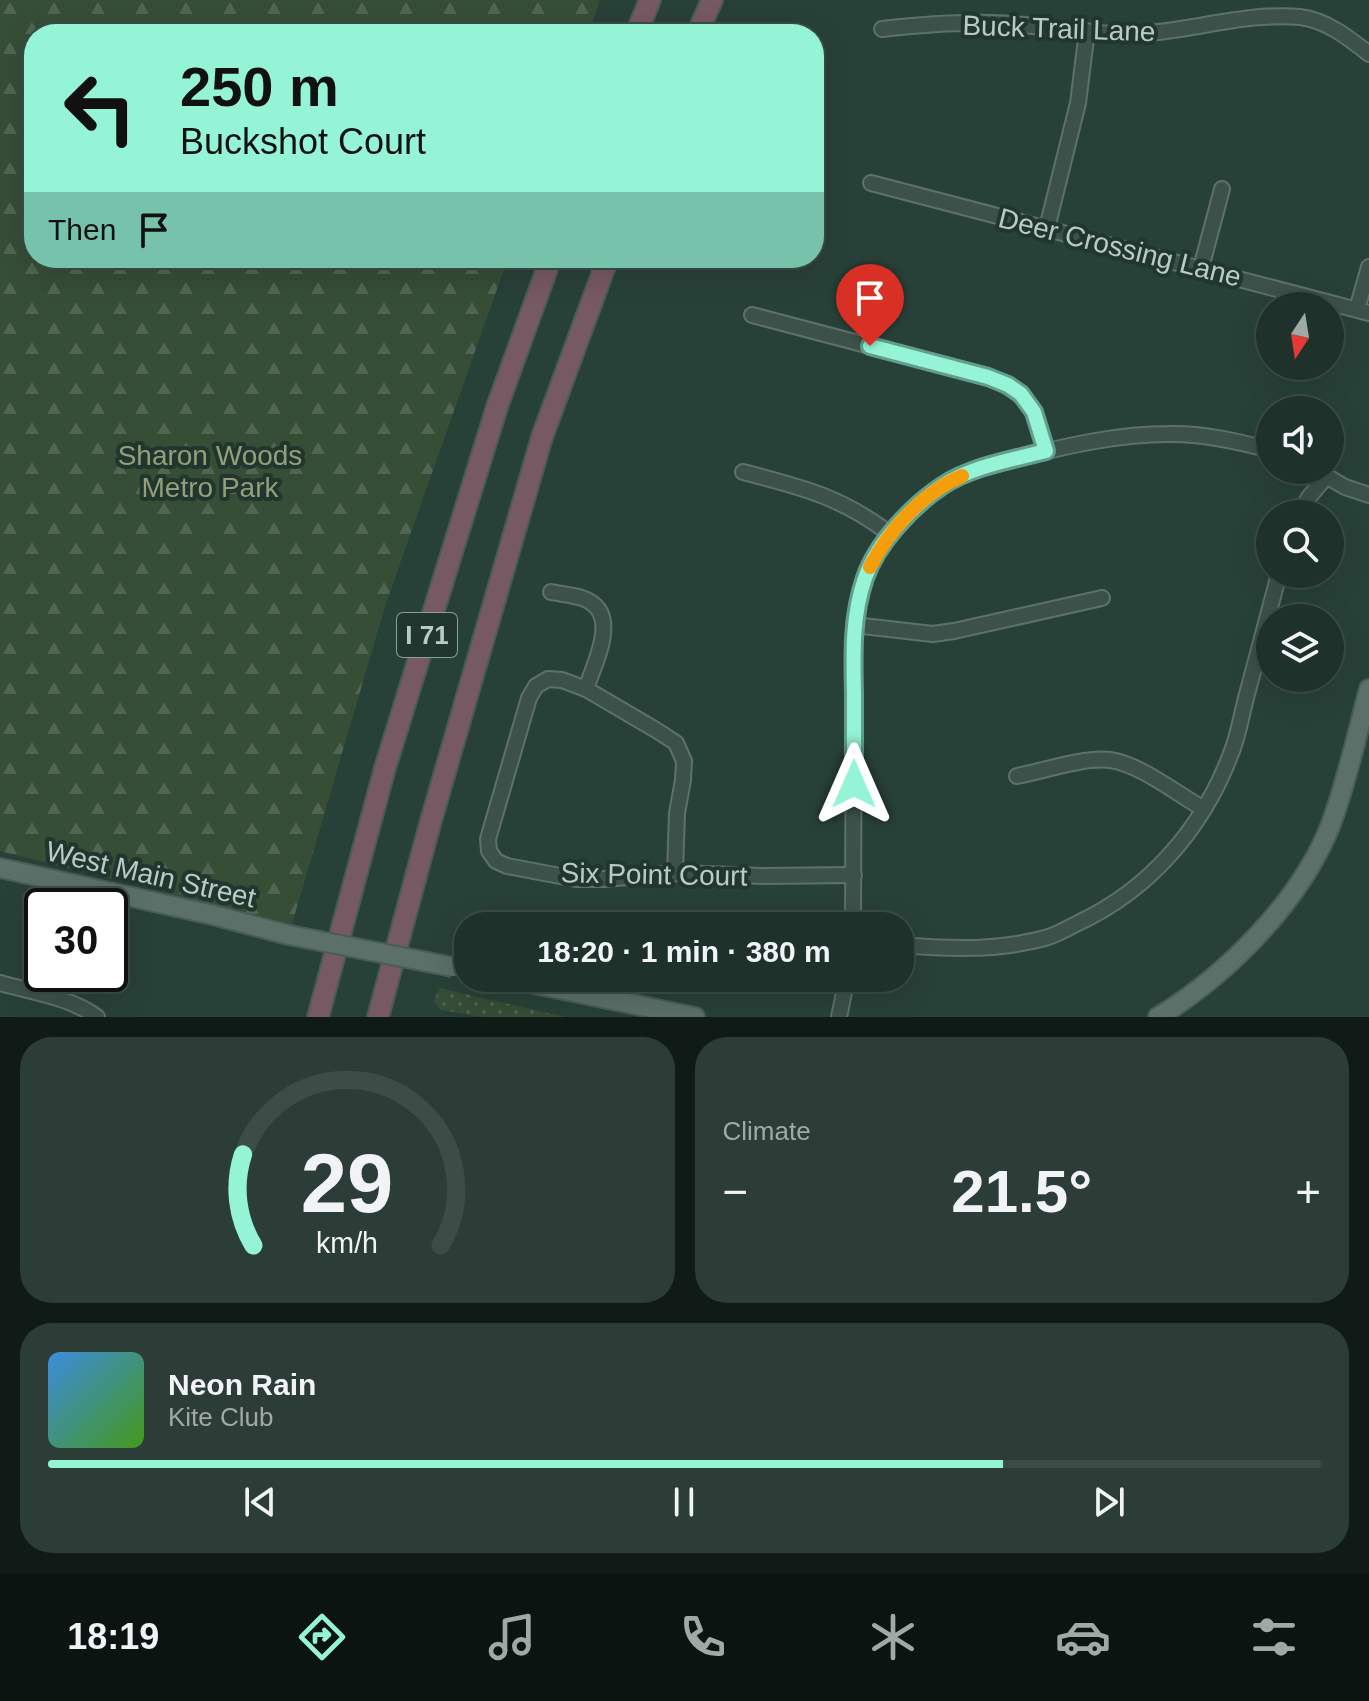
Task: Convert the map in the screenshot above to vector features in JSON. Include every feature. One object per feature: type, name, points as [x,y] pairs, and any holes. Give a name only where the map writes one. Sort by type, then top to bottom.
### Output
[{"type":"highway","points":[[640,24],[650,0]]},
{"type":"highway","points":[[701,24],[712,0]]},
{"type":"highway","name":"I 71","points":[[318,1017],[385,768],[497,407],[547,268]]},
{"type":"highway","name":"I 71","points":[[378,1017],[430,824],[542,437],[604,268]]},
{"type":"main road","points":[[1158,1017],[1229,966],[1271,922],[1315,857],[1333,818],[1369,689]]},
{"type":"main road","name":"West Main Street","points":[[0,868],[289,935],[454,968]]},
{"type":"main road","points":[[574,992],[695,1017]]},
{"type":"street","name":"Buck Trail Lane","points":[[882,29],[992,23],[1135,34],[1184,30],[1268,16],[1304,18],[1337,30],[1369,54]]},
{"type":"street","points":[[1047,228],[1078,103],[1087,31]]},
{"type":"street","name":"Deer Crossing Lane","points":[[871,183],[1363,311]]},
{"type":"street","points":[[1201,268],[1222,189]]},
{"type":"street","points":[[1363,311],[1369,267]]},
{"type":"street","points":[[752,315],[988,377],[1008,385],[1021,394],[1034,412],[1046,451]]},
{"type":"street","points":[[853,912],[854,625],[865,577],[890,534],[942,485],[977,469],[1046,451],[1125,436],[1167,434],[1210,437],[1256,446]]},
{"type":"street","points":[[743,472],[844,503],[890,534]]},
{"type":"street","points":[[1340,484],[1369,495]]},
{"type":"street","points":[[914,946],[973,949],[1048,937],[1088,919],[1125,897],[1159,869],[1204,809],[1232,753],[1275,588]]},
{"type":"street","points":[[551,592],[586,599],[599,611],[605,629],[586,689],[676,743],[684,761],[677,813],[675,873]]},
{"type":"street","points":[[854,625],[933,634],[1102,598]]},
{"type":"street","name":"Six Point Court","points":[[586,689],[562,680],[548,679],[536,686],[529,698],[488,839],[489,851],[496,861],[507,866],[576,879],[675,873],[854,875]]},
{"type":"street","points":[[1017,776],[1087,761],[1111,760],[1134,768],[1204,809]]},
{"type":"street","points":[[0,983],[62,1001],[97,1017]]},
{"type":"street","points":[[839,1017],[844,992]]},
{"type":"green space","name":"Sharon Woods Metro Park","points":[[0,0],[600,0],[592,24],[24,24],[24,268],[504,268],[386,603],[292,924],[0,851]]},
{"type":"green space","points":[[439,988],[566,1017],[483,1017],[441,1010],[434,1002]]},
{"type":"slow traffic","points":[[870,567],[890,534],[917,506],[942,485],[962,476]]},
{"type":"route","points":[[854,784],[854,625],[865,577],[878,553],[890,534],[942,485],[977,469],[1046,451],[1034,412],[1021,394],[1008,385],[870,346]]}]
